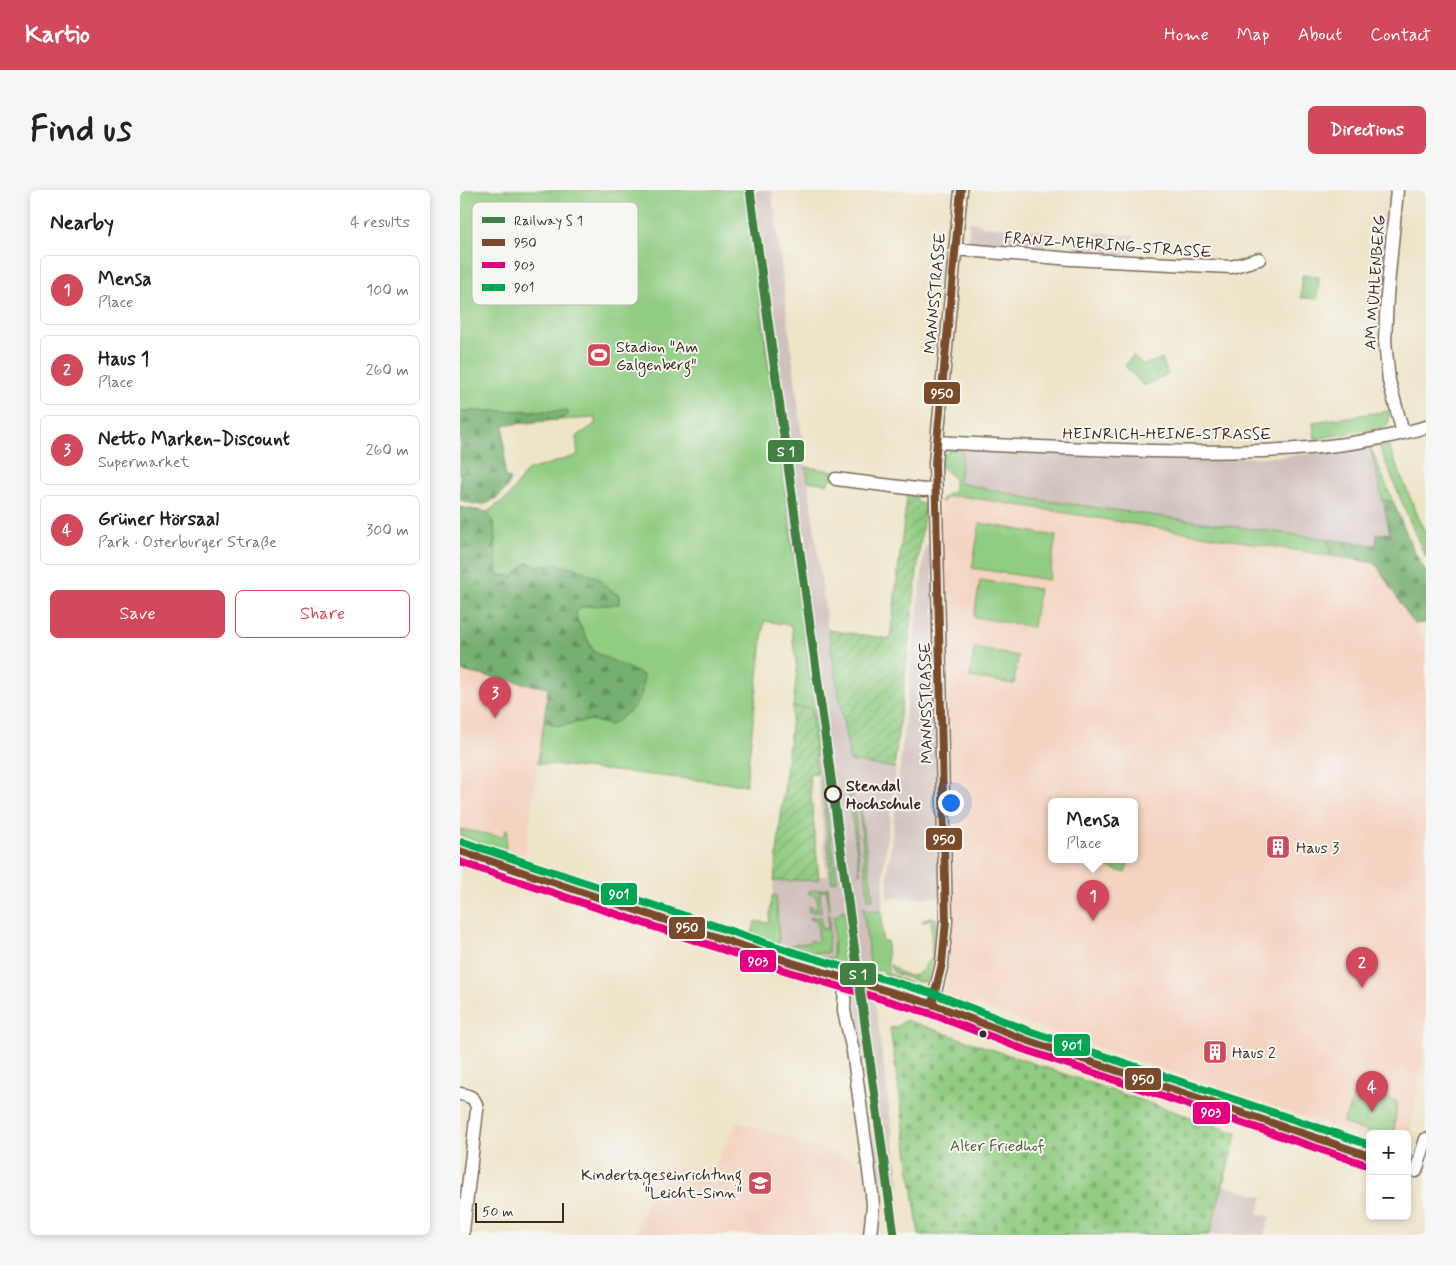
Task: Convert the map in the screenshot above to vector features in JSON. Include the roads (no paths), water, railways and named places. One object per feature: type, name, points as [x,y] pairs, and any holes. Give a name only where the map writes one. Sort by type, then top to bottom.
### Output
[{"type":"street","name":"MANNSSTRASSE","points":[[932,1004],[942,964],[946,920],[935,490],[936,442],[961,190]]},
{"type":"street","name":"AM MÜHLENBERG","points":[[1397,190],[1387,296],[1385,342],[1389,381],[1403,433]]},
{"type":"street","name":"FRANZ-MEHRING-STRASSE","points":[[955,249],[1080,260],[1231,268],[1259,259]]},
{"type":"street","name":"HEINRICH-HEINE-STRASSE","points":[[936,442],[1089,450],[1237,453],[1337,445],[1403,433],[1426,426]]},
{"type":"street","points":[[836,479],[935,490]]},
{"type":"street","points":[[460,851],[691,929],[932,1004],[1026,1040],[1366,1155]]},
{"type":"street","points":[[845,978],[844,1010],[853,1051],[872,1194],[873,1212],[870,1235]]},
{"type":"street","points":[[460,1094],[473,1098],[476,1101],[477,1110],[463,1231]]},
{"type":"street","points":[[1416,1171],[1426,1139]]},
{"type":"place","name":"Stadion \"Am Galgenberg\"","points":[[599,355]]},
{"type":"place","name":"Netto Marken-Discount","points":[[495,718]]},
{"type":"place","name":"Stendal Hochschule","points":[[833,794]]},
{"type":"place","name":"Haus 3","points":[[1278,847]]},
{"type":"place","name":"Mensa","points":[[1093,921]]},
{"type":"place","name":"Haus 1","points":[[1362,988]]},
{"type":"place","name":"Haus 2","points":[[1215,1052]]},
{"type":"place","name":"Grüner Hörsaal","points":[[1372,1112]]},
{"type":"place","name":"Kindertageseinrichtung \"Leicht-Sinn\"","points":[[760,1183]]},
{"type":"park label","name":"Alter Friedhof","points":[[997,1145]]}]
